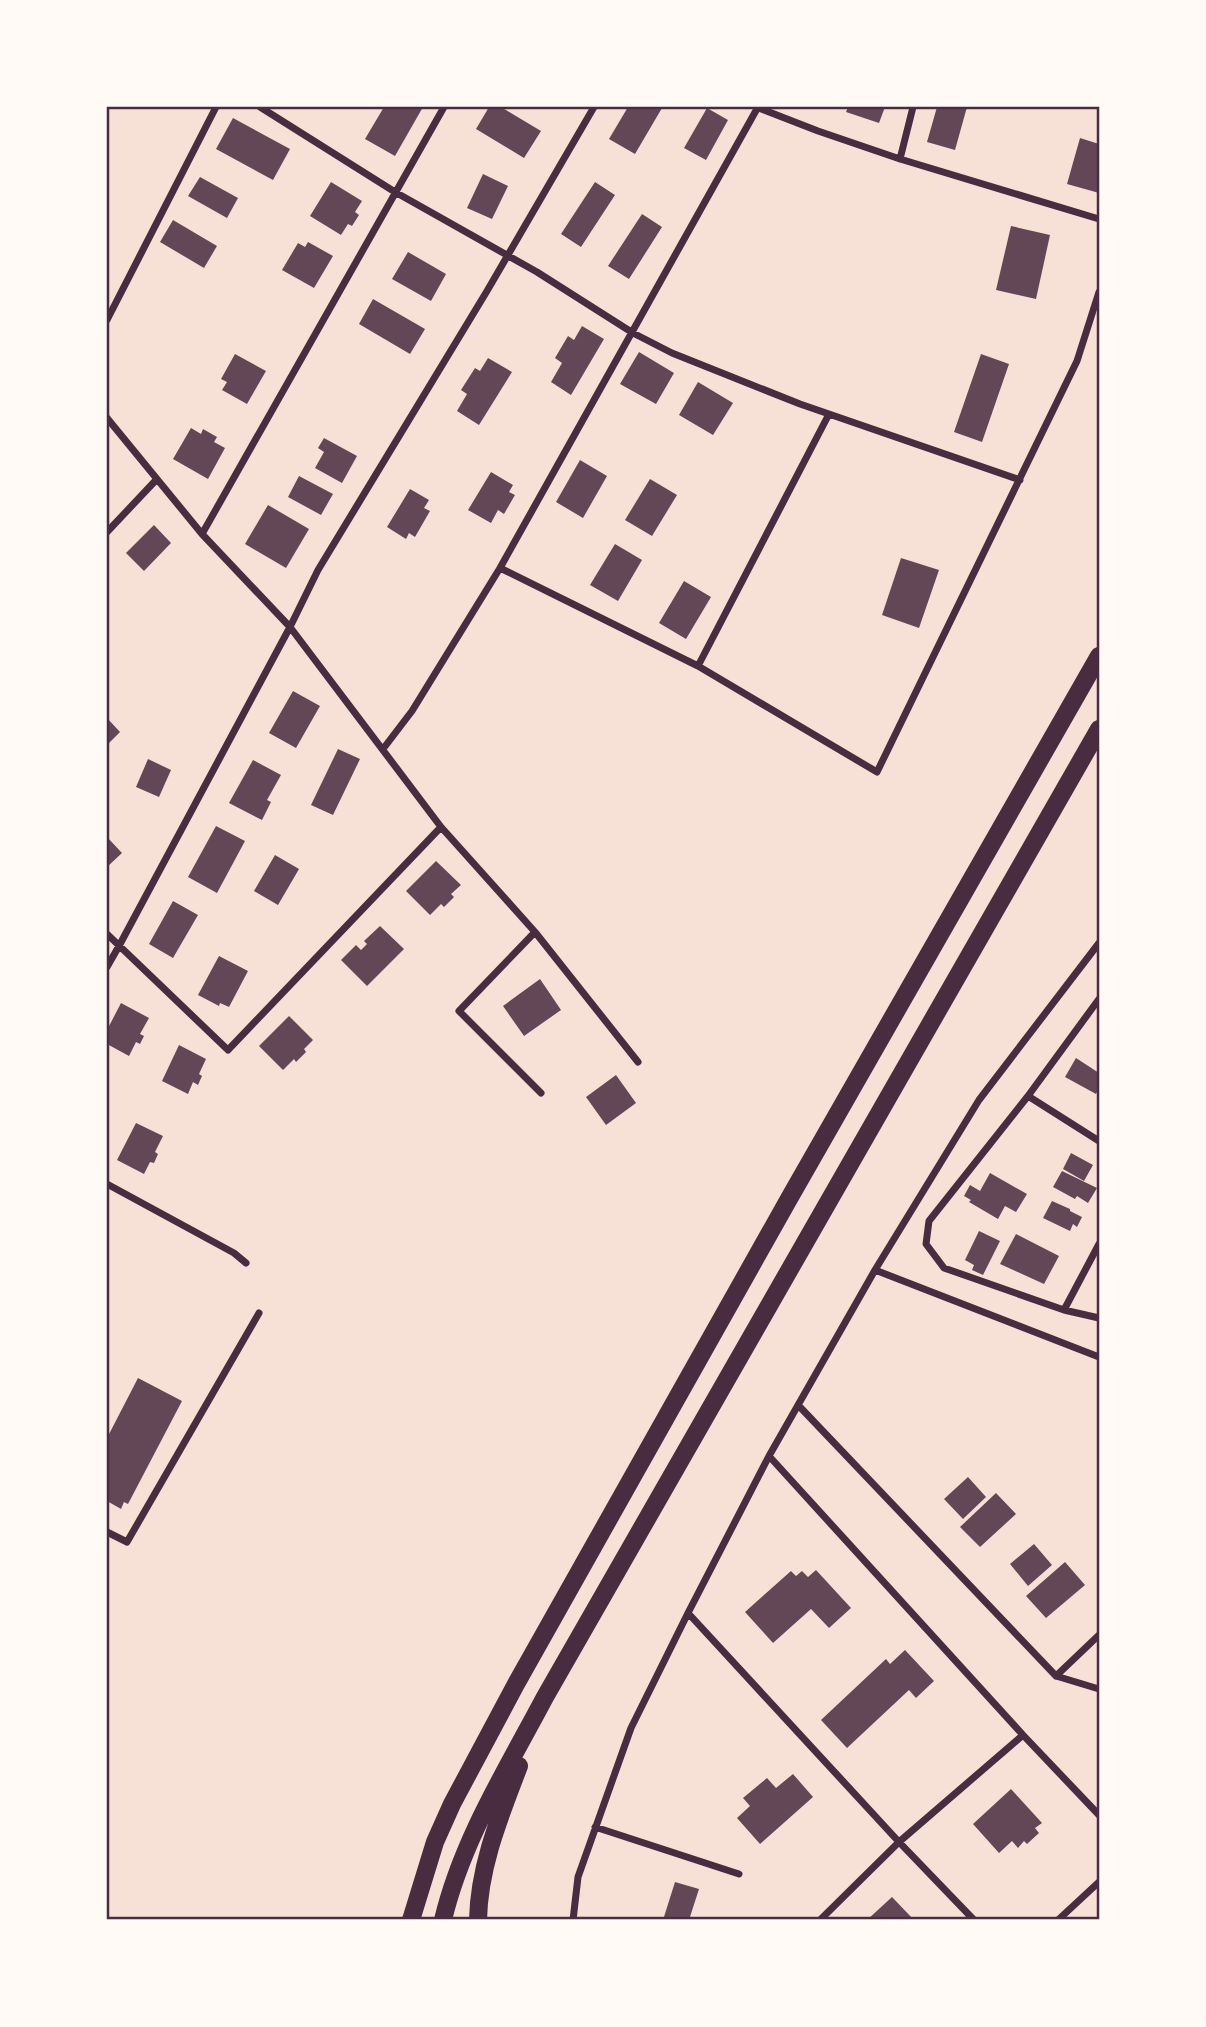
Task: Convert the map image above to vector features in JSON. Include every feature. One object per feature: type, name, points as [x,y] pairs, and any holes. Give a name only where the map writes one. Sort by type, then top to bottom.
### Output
[{"type":"highway","points":[[411,1920],[435,1842],[516,1684],[1099,656]]},
{"type":"highway","points":[[443,1920],[474,1834],[545,1697],[1099,729]]},
{"type":"highway","points":[[478,1920],[483,1878],[493,1836],[545,1697]]},
{"type":"street","points":[[107,320],[215,107]]},
{"type":"street","points":[[260,107],[395,192],[537,272],[633,333],[672,353],[829,414],[1020,480]]},
{"type":"street","points":[[202,534],[444,107]]},
{"type":"street","points":[[107,967],[318,570],[508,256],[594,107]]},
{"type":"street","points":[[383,749],[412,711],[500,568],[757,107],[901,159],[1099,219]]},
{"type":"street","points":[[901,159],[913,107]]},
{"type":"street","points":[[500,568],[698,666],[877,772],[1077,361],[1099,292]]},
{"type":"street","points":[[698,666],[829,414]]},
{"type":"street","points":[[107,418],[202,534],[290,627],[441,827],[536,932],[638,1062]]},
{"type":"street","points":[[107,533],[157,480]]},
{"type":"street","points":[[107,934],[228,1050],[441,827]]},
{"type":"street","points":[[536,932],[459,1011],[541,1093]]},
{"type":"street","points":[[573,1920],[578,1877],[631,1728],[769,1457],[875,1270],[979,1100],[1099,943]]},
{"type":"street","points":[[1099,999],[1028,1097],[929,1221],[926,1244],[944,1268],[1064,1310],[1099,1318]]},
{"type":"street","points":[[1028,1097],[1099,1140]]},
{"type":"street","points":[[107,1184],[234,1253],[246,1263]]},
{"type":"street","points":[[1064,1310],[1099,1244]]},
{"type":"street","points":[[875,1270],[1099,1357]]},
{"type":"street","points":[[107,1532],[127,1542],[259,1313]]},
{"type":"street","points":[[799,1406],[1056,1676],[1099,1689]]},
{"type":"street","points":[[769,1457],[1099,1815]]},
{"type":"street","points":[[688,1612],[974,1920]]},
{"type":"street","points":[[1056,1676],[1099,1635]]},
{"type":"street","points":[[820,1920],[899,1842],[1023,1735]]},
{"type":"street","points":[[595,1826],[738,1874]]},
{"type":"street","points":[[1058,1920],[1099,1882]]},
{"type":"building","points":[[384,107],[423,107],[395,156],[365,139]]},
{"type":"building","points":[[489,107],[501,107],[541,131],[524,158],[476,129]]},
{"type":"building","points":[[628,107],[662,108],[635,154],[609,139]]},
{"type":"building","points":[[848,107],[885,107],[879,123],[846,112]]},
{"type":"building","points":[[937,107],[967,107],[955,150],[927,142]]},
{"type":"building","points":[[707,108],[728,120],[706,160],[684,148]]},
{"type":"building","points":[[233,118],[290,149],[273,180],[216,149]]},
{"type":"building","points":[[1080,138],[1099,144],[1099,193],[1067,184]]},
{"type":"building","points":[[483,174],[508,186],[492,219],[467,208]]},
{"type":"building","points":[[200,177],[238,198],[227,218],[188,196]]},
{"type":"building","points":[[331,182],[362,201],[355,212],[359,215],[352,226],[348,224],[341,235],[310,216]]},
{"type":"building","points":[[595,182],[615,195],[581,247],[561,234]]},
{"type":"building","points":[[642,214],[662,227],[629,279],[608,266]]},
{"type":"building","points":[[173,220],[217,246],[204,268],[160,242]]},
{"type":"building","points":[[1011,226],[1050,235],[1036,299],[996,290]]},
{"type":"building","points":[[308,242],[333,256],[314,288],[282,270],[298,243],[305,247]]},
{"type":"building","points":[[408,252],[446,274],[431,301],[392,279]]},
{"type":"building","points":[[373,299],[425,329],[410,354],[359,324]]},
{"type":"building","points":[[582,326],[604,339],[571,395],[551,382],[562,363],[555,358],[568,336],[574,340]]},
{"type":"building","points":[[639,352],[674,373],[656,404],[620,384]]},
{"type":"building","points":[[235,354],[266,371],[247,404],[222,390],[227,382],[221,379]]},
{"type":"building","points":[[981,354],[1009,364],[982,442],[954,432]]},
{"type":"building","points":[[488,358],[512,372],[479,425],[457,411],[467,394],[461,390],[475,368],[480,371]]},
{"type":"building","points":[[698,382],[733,403],[713,435],[679,415]]},
{"type":"building","points":[[191,428],[201,434],[203,429],[217,437],[214,442],[225,448],[208,479],[173,459]]},
{"type":"building","points":[[324,438],[357,456],[342,483],[315,468],[324,452],[318,448]]},
{"type":"building","points":[[580,460],[607,476],[583,518],[556,502]]},
{"type":"building","points":[[491,472],[513,485],[509,492],[515,495],[504,514],[498,510],[491,523],[468,510]]},
{"type":"building","points":[[299,476],[333,494],[321,515],[288,497]]},
{"type":"building","points":[[650,479],[677,495],[652,536],[625,520]]},
{"type":"building","points":[[410,489],[429,500],[424,508],[430,511],[415,537],[409,533],[406,539],[387,527]]},
{"type":"building","points":[[268,505],[309,529],[286,568],[245,544]]},
{"type":"building","points":[[154,525],[171,543],[144,571],[126,553]]},
{"type":"building","points":[[615,544],[642,560],[618,601],[590,585]]},
{"type":"building","points":[[901,558],[939,570],[919,628],[882,615]]},
{"type":"building","points":[[684,581],[711,597],[686,639],[659,623]]},
{"type":"building","points":[[293,691],[320,706],[296,748],[269,733]]},
{"type":"building","points":[[107,718],[120,732],[107,745]]},
{"type":"building","points":[[338,749],[360,759],[333,815],[311,805]]},
{"type":"building","points":[[148,759],[171,770],[159,797],[136,787]]},
{"type":"building","points":[[253,760],[281,775],[267,800],[271,802],[262,820],[229,803]]},
{"type":"building","points":[[216,826],[245,841],[217,893],[188,877]]},
{"type":"building","points":[[107,837],[122,853],[107,867]]},
{"type":"building","points":[[275,855],[299,869],[278,905],[254,891]]},
{"type":"building","points":[[436,861],[461,885],[451,894],[454,897],[444,907],[441,904],[430,915],[406,891]]},
{"type":"building","points":[[173,901],[198,915],[173,958],[149,944]]},
{"type":"building","points":[[380,926],[404,949],[367,986],[341,960],[356,945],[361,950],[367,944],[364,941]]},
{"type":"building","points":[[219,956],[248,971],[229,1007],[220,1003],[219,1006],[198,995]]},
{"type":"building","points":[[540,979],[561,1010],[524,1036],[503,1006]]},
{"type":"building","points":[[121,1003],[149,1018],[140,1034],[144,1036],[140,1044],[136,1042],[129,1056],[107,1044],[107,1030]]},
{"type":"building","points":[[289,1016],[313,1040],[296,1062],[294,1059],[283,1070],[259,1046]]},
{"type":"building","points":[[179,1045],[206,1059],[199,1074],[202,1076],[198,1085],[193,1082],[188,1094],[162,1081]]},
{"type":"building","points":[[1076,1058],[1099,1073],[1099,1088],[1096,1094],[1065,1077]]},
{"type":"building","points":[[616,1075],[636,1103],[606,1125],[586,1097]]},
{"type":"building","points":[[136,1123],[163,1136],[155,1152],[158,1154],[154,1163],[150,1162],[144,1174],[117,1160]]},
{"type":"building","points":[[1071,1153],[1093,1165],[1084,1181],[1063,1169]]},
{"type":"building","points":[[1062,1171],[1097,1188],[1088,1203],[1053,1187]]},
{"type":"building","points":[[990,1173],[1027,1194],[1016,1212],[1005,1206],[998,1219],[969,1202],[971,1200],[964,1196],[970,1185],[980,1191]]},
{"type":"building","points":[[1052,1201],[1082,1217],[1077,1227],[1073,1224],[1070,1231],[1043,1218]]},
{"type":"building","points":[[979,1231],[1000,1241],[983,1275],[972,1270],[974,1265],[965,1260]]},
{"type":"building","points":[[1016,1234],[1059,1256],[1044,1284],[1000,1264]]},
{"type":"building","points":[[138,1378],[182,1401],[128,1504],[124,1502],[121,1509],[107,1501],[107,1438]]},
{"type":"building","points":[[968,1477],[986,1497],[963,1519],[944,1499]]},
{"type":"building","points":[[996,1493],[1016,1514],[980,1547],[960,1527]]},
{"type":"building","points":[[1034,1544],[1052,1565],[1028,1586],[1010,1564]]},
{"type":"building","points":[[1065,1562],[1085,1585],[1046,1618],[1026,1596]]},
{"type":"building","points":[[816,1570],[851,1608],[829,1628],[811,1609],[773,1643],[745,1612],[791,1571],[796,1576],[802,1571],[808,1577]]},
{"type":"building","points":[[905,1650],[934,1681],[916,1698],[909,1690],[847,1748],[821,1720],[886,1659],[890,1664]]},
{"type":"building","points":[[793,1774],[813,1797],[760,1844],[737,1818],[750,1806],[743,1798],[767,1778],[776,1788]]},
{"type":"building","points":[[1011,1789],[1042,1823],[1035,1828],[1039,1833],[1027,1844],[1024,1841],[1018,1848],[1012,1841],[999,1853],[973,1824]]},
{"type":"building","points":[[675,1882],[699,1889],[689,1920],[663,1920]]},
{"type":"building","points":[[892,1897],[914,1920],[867,1920]]}]
